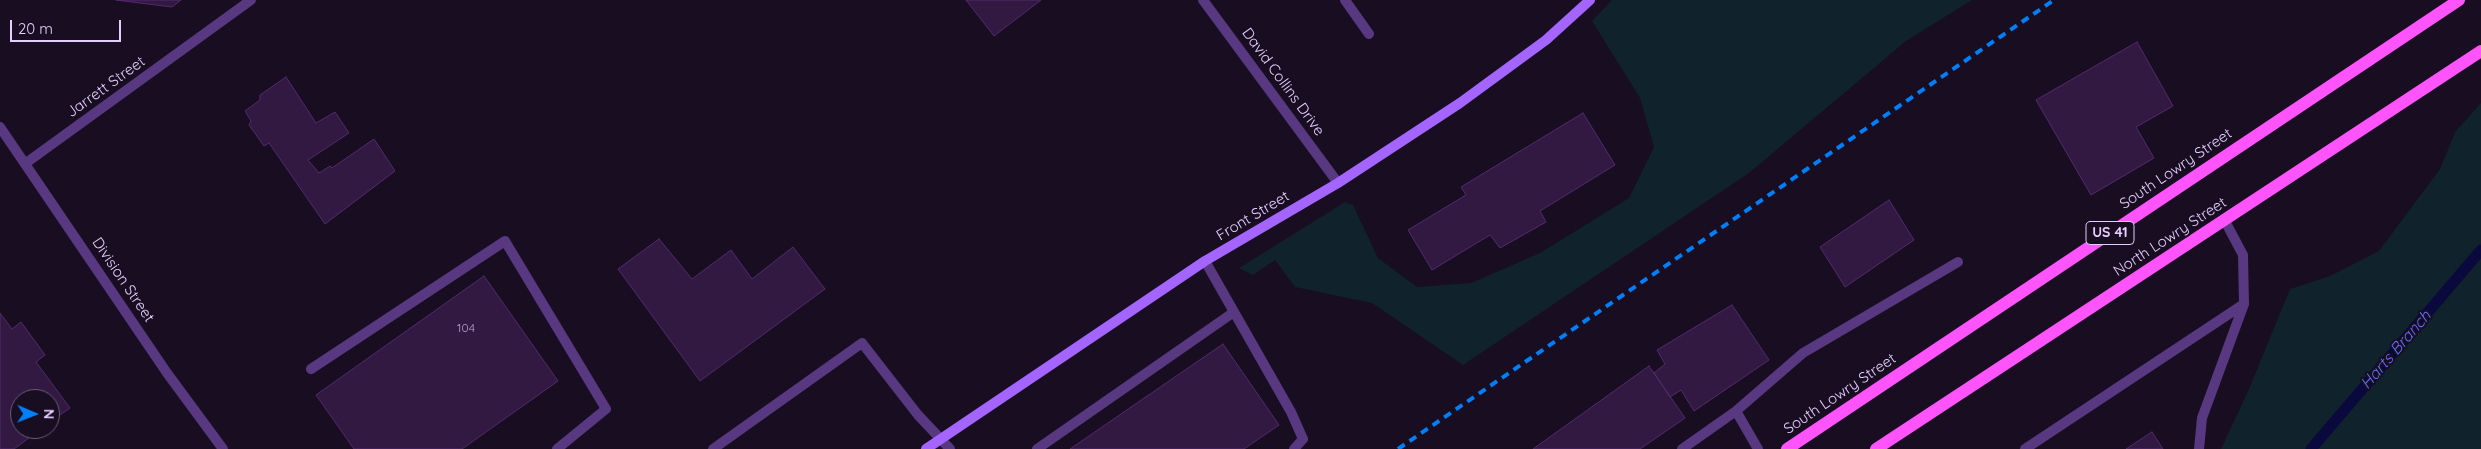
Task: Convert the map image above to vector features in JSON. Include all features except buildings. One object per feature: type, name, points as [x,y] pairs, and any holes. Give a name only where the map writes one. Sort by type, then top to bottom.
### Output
[{"type":"main road","name":"South Lowry Street","points":[[1787,449],[2459,0]]},
{"type":"main road","name":"North Lowry Street","points":[[1876,449],[2481,51]]},
{"type":"street","name":"Jarrett Street","points":[[26,163],[251,0]]},
{"type":"street","name":"David Collins Drive","points":[[1203,0],[1338,182]]},
{"type":"street","points":[[1345,0],[1369,34]]},
{"type":"street","name":"Front Street","points":[[926,449],[1205,261],[1338,182],[1460,103],[1546,40],[1590,0]]},
{"type":"street","name":"Division Street","points":[[0,127],[167,373],[223,449]]},
{"type":"street","points":[[2199,449],[2202,418],[2244,304],[2243,255],[2225,220]]},
{"type":"street","points":[[311,369],[505,241],[606,408],[557,449]]},
{"type":"street","points":[[1205,261],[1291,412],[1302,439],[1294,449]]},
{"type":"street","points":[[1682,449],[1736,411],[1804,353],[1958,262]]},
{"type":"street","points":[[2025,449],[2244,304]]},
{"type":"street","points":[[1037,449],[1234,312]]},
{"type":"street","points":[[713,449],[862,343],[918,415],[950,449]]},
{"type":"street","points":[[1736,411],[1758,449]]},
{"type":"shaded area","points":[[1612,0],[1972,0],[1906,41],[1749,173],[1463,365],[1372,303],[1295,287],[1275,260],[1253,275],[1239,268],[1345,202],[1353,205],[1378,258],[1417,287],[1471,283],[1540,253],[1629,198],[1654,147],[1640,98],[1592,21]]},
{"type":"shaded area","points":[[2481,103],[2481,449],[2221,449],[2249,389],[2290,289],[2330,276],[2379,251],[2440,169],[2455,132]]},
{"type":"waterway","name":"Harts Branch","points":[[2311,449],[2481,250]]},
{"type":"railway","points":[[1398,449],[2054,0]]}]
